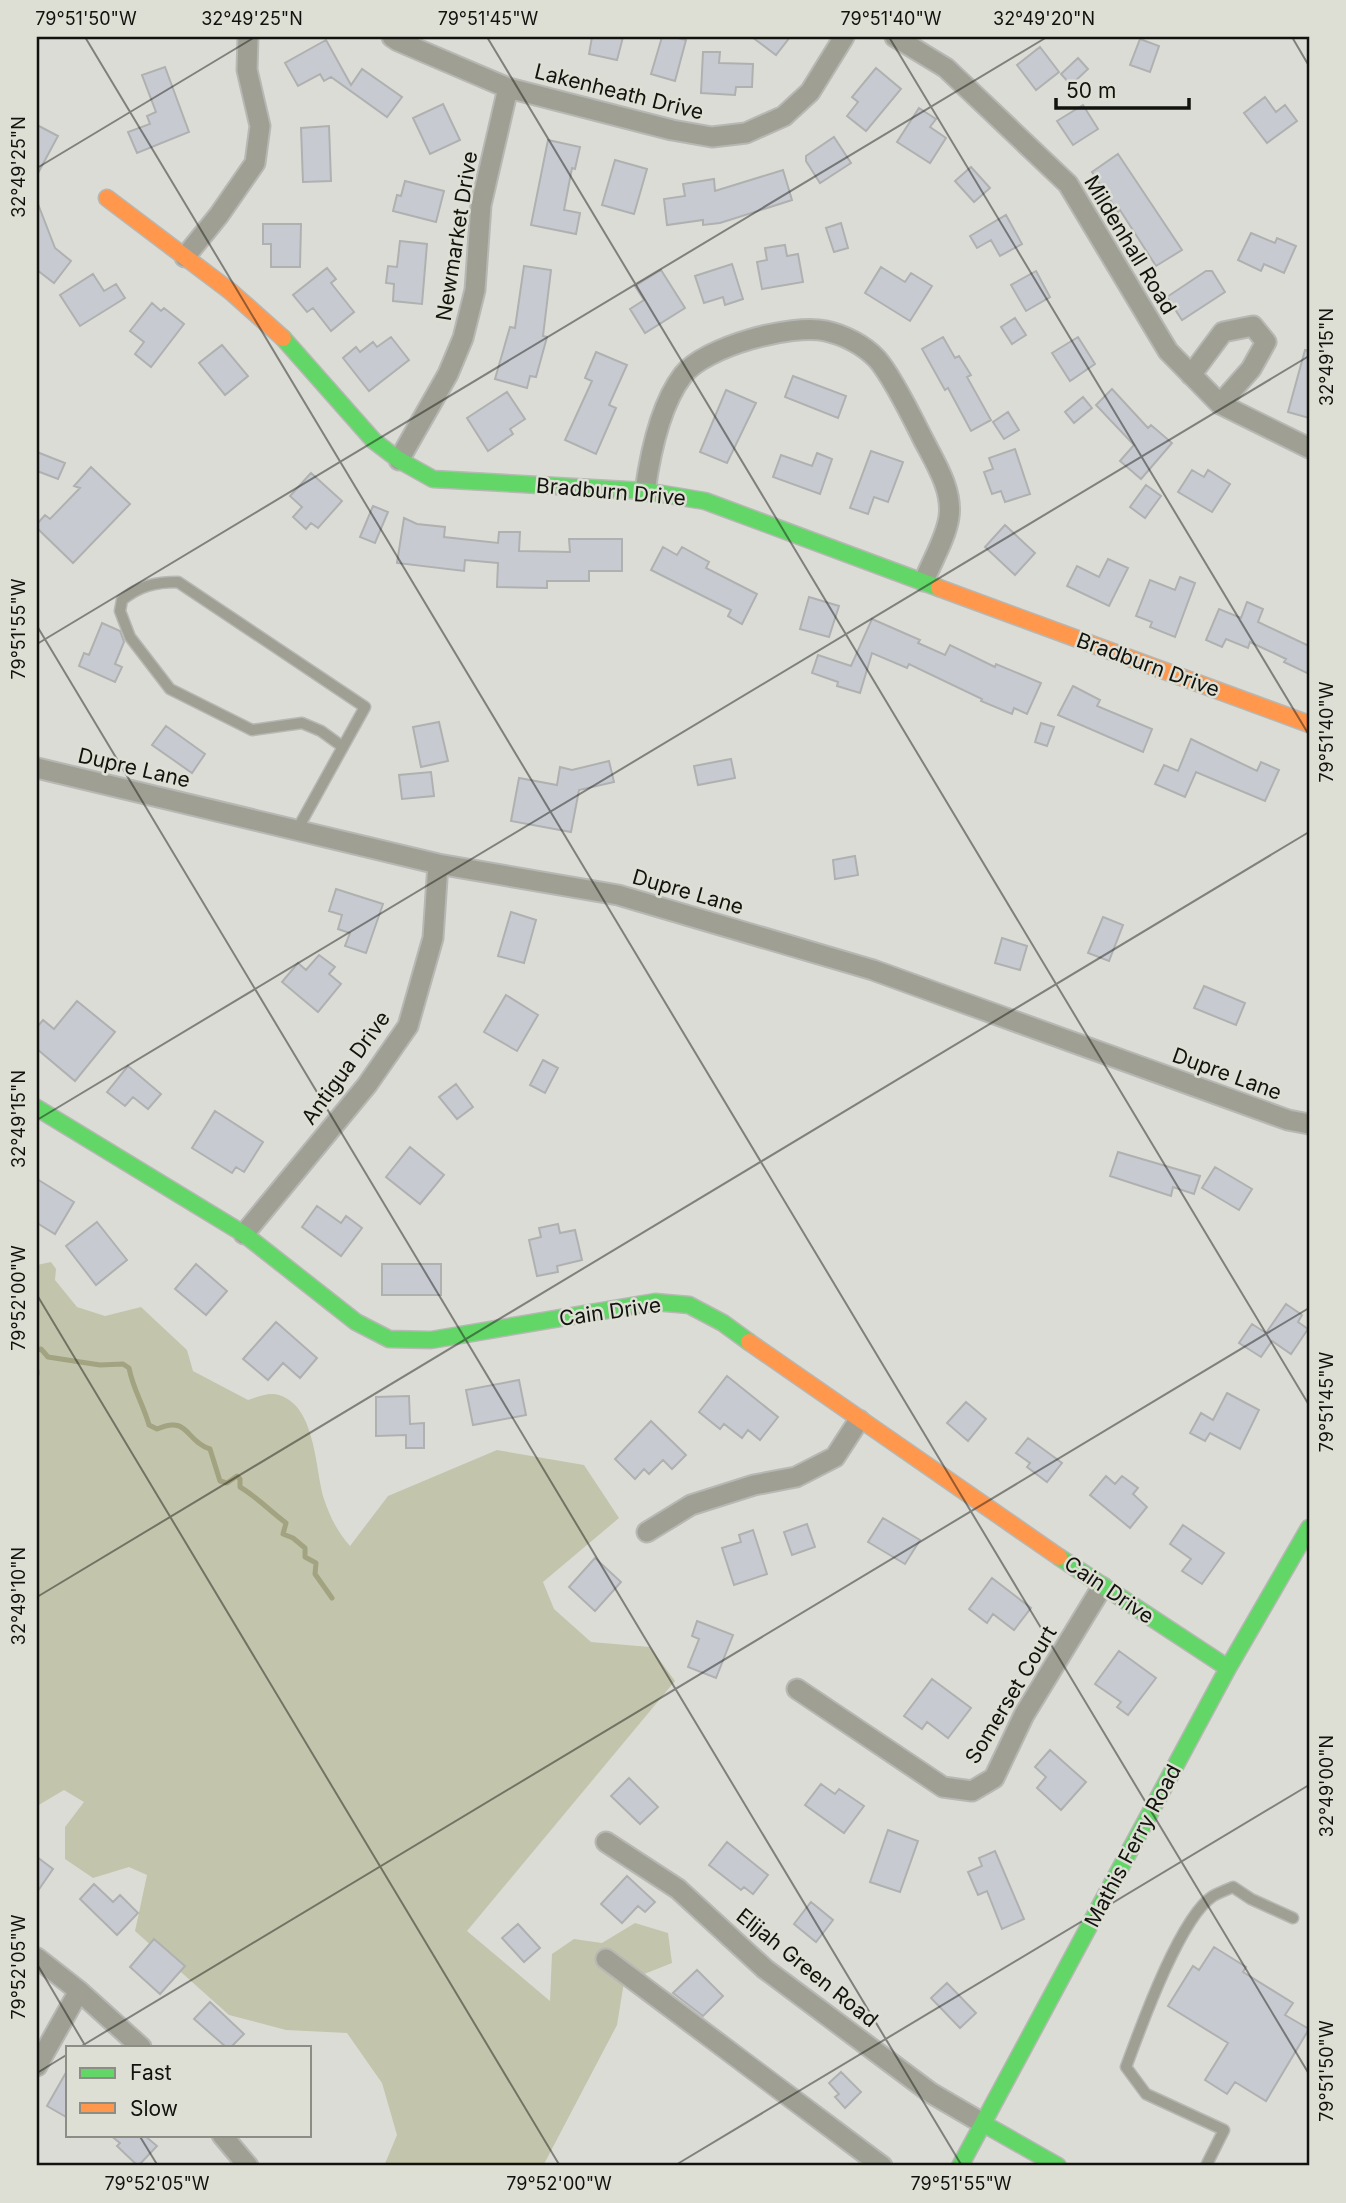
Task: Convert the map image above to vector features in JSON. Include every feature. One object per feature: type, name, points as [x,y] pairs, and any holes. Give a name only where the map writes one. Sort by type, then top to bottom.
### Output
[{"type":"street","points":[[185,257],[219,215],[254,163],[260,126],[247,70],[248,37]]},
{"type":"street","name":"Lakenheath Drive","points":[[392,37],[508,88],[672,130],[712,137],[746,134],[784,116],[810,92],[844,37]]},
{"type":"street","name":"Mildenhall Road","points":[[895,37],[946,68],[1068,184],[1168,351],[1220,404],[1309,449]]},
{"type":"street","name":"Newmarket Drive","points":[[399,460],[448,374],[463,338],[475,290],[481,205],[508,88]]},
{"type":"street","name":"Bradburn Drive","points":[[107,198],[277,331],[374,441],[399,460],[433,479],[645,491],[705,501],[1309,724]]},
{"type":"street","points":[[1191,375],[1223,332],[1253,326],[1266,342],[1251,369],[1220,404]]},
{"type":"street","points":[[645,491],[651,447],[668,403],[683,375],[705,356],[737,344],[797,330],[824,331],[853,340],[876,358],[909,413],[948,492],[949,517],[924,581]]},
{"type":"street","name":"Dupre Lane","points":[[37,768],[438,864],[618,895],[873,970],[1288,1120],[1309,1124]]},
{"type":"street","name":"Antigua Drive","points":[[244,1234],[368,1085],[408,1026],[433,938],[438,864]]},
{"type":"street","name":"Cain Drive","points":[[37,1108],[244,1234],[356,1322],[389,1339],[431,1340],[654,1302],[690,1305],[723,1323],[1102,1587],[1228,1668]]},
{"type":"street","points":[[647,1532],[691,1505],[754,1485],[796,1477],[835,1457],[859,1420]]},
{"type":"street","name":"Mathis Ferry Road","points":[[960,2166],[1228,1668],[1309,1528]]},
{"type":"street","name":"Somerset Court","points":[[797,1689],[943,1787],[972,1791],[994,1778],[1024,1715],[1102,1587]]},
{"type":"street","name":"Elijah Green Road","points":[[606,1842],[678,1889],[765,1969],[931,2092],[984,2124]]},
{"type":"street","points":[[37,1958],[79,1990],[140,2046]]},
{"type":"street","points":[[606,1959],[882,2166]]},
{"type":"street","points":[[37,2066],[79,1990]]},
{"type":"street","points":[[984,2124],[1058,2166]]},
{"type":"street","points":[[223,2136],[248,2166]]},
{"type":"lane","points":[[297,831],[365,707],[178,582],[158,582],[135,590],[122,600],[120,611],[130,637],[170,689],[252,730],[302,723],[321,730],[343,747]]},
{"type":"lane","points":[[1206,2166],[1224,2130],[1146,2094],[1126,2067],[1150,2002],[1190,1922],[1211,1897],[1233,1888],[1293,1918]]},
{"type":"green space","points":[[51,1262],[56,1269],[55,1280],[77,1307],[105,1316],[141,1307],[187,1350],[193,1371],[248,1400],[271,1394],[291,1401],[307,1425],[329,1512],[350,1546],[388,1496],[497,1450],[584,1465],[619,1518],[543,1582],[554,1609],[591,1642],[650,1647],[675,1681],[467,1931],[550,2001],[552,1954],[574,1939],[602,1943],[635,1923],[668,1933],[672,1963],[624,1982],[617,2025],[543,2166],[384,2166],[397,2135],[382,2083],[347,2033],[286,2030],[229,2015],[135,1931],[147,1875],[129,1867],[93,1878],[65,1859],[65,1827],[84,1802],[64,1790],[37,1806],[37,1265]]},
{"type":"building","points":[[592,37],[623,37],[617,60],[589,54]]},
{"type":"building","points":[[662,37],[686,40],[675,81],[651,74]]},
{"type":"building","points":[[752,37],[790,37],[776,55]]},
{"type":"building","points":[[1140,39],[1159,46],[1150,72],[1130,65]]},
{"type":"building","points":[[326,40],[351,85],[362,69],[402,97],[387,117],[331,77],[324,81],[320,74],[298,86],[285,63]]},
{"type":"building","points":[[1040,47],[1059,72],[1036,90],[1017,65]]},
{"type":"building","points":[[703,52],[720,52],[719,63],[753,64],[752,87],[736,87],[735,95],[701,93]]},
{"type":"building","points":[[1078,58],[1088,69],[1071,85],[1061,74]]},
{"type":"building","points":[[165,67],[189,132],[137,153],[128,132],[150,124],[147,116],[156,112],[142,75]]},
{"type":"building","points":[[876,68],[901,89],[866,131],[847,116],[858,102],[852,97]]},
{"type":"building","points":[[1265,97],[1276,112],[1285,105],[1297,121],[1267,143],[1244,113]]},
{"type":"building","points":[[443,104],[460,140],[430,154],[413,118]]},
{"type":"building","points":[[1083,105],[1098,129],[1073,145],[1057,121]]},
{"type":"building","points":[[919,108],[936,119],[930,127],[946,138],[930,163],[897,142]]},
{"type":"building","points":[[37,125],[58,136],[37,175]]},
{"type":"building","points":[[329,126],[331,181],[303,182],[301,128]]},
{"type":"building","points":[[834,137],[851,163],[820,183],[806,161],[806,156]]},
{"type":"building","points":[[548,140],[580,147],[575,169],[572,168],[564,210],[580,213],[576,234],[531,225]]},
{"type":"building","points":[[1118,154],[1182,250],[1156,266],[1092,172]]},
{"type":"building","points":[[615,160],[647,169],[634,214],[602,205]]},
{"type":"building","points":[[971,167],[990,188],[974,202],[955,181]]},
{"type":"building","points":[[783,170],[792,200],[720,223],[703,225],[703,220],[667,225],[664,199],[685,196],[683,184],[714,179],[715,191]]},
{"type":"building","points":[[405,181],[444,191],[436,222],[393,211],[397,195],[401,196]]},
{"type":"building","points":[[38,204],[55,248],[71,261],[54,283],[37,270]]},
{"type":"building","points":[[1006,215],[1022,244],[1000,256],[991,240],[977,248],[970,236]]},
{"type":"building","points":[[841,223],[848,248],[834,252],[826,228]]},
{"type":"building","points":[[263,224],[301,224],[300,267],[271,267],[271,244],[263,244]]},
{"type":"building","points":[[1251,233],[1275,243],[1277,238],[1296,246],[1284,273],[1264,264],[1261,271],[1238,260]]},
{"type":"building","points":[[400,241],[427,244],[422,304],[393,301],[394,284],[386,283],[388,266],[397,267]]},
{"type":"building","points":[[785,245],[787,256],[798,254],[803,282],[762,289],[757,262],[767,260],[765,248]]},
{"type":"building","points":[[732,264],[743,299],[725,305],[723,297],[704,303],[695,276]]},
{"type":"building","points":[[524,266],[551,270],[543,336],[547,337],[536,377],[530,376],[527,388],[495,379],[510,327],[515,328]]},
{"type":"building","points":[[881,267],[905,282],[911,273],[932,286],[910,321],[865,293]]},
{"type":"building","points":[[327,268],[336,279],[331,283],[354,312],[331,331],[313,308],[307,312],[293,295]]},
{"type":"building","points":[[661,270],[685,308],[645,333],[630,309],[644,300],[635,286]]},
{"type":"building","points":[[1036,271],[1050,297],[1026,311],[1011,285]]},
{"type":"building","points":[[1206,271],[1212,271],[1225,292],[1182,320],[1167,297]]},
{"type":"building","points":[[93,274],[104,291],[116,284],[125,298],[80,326],[60,295]]},
{"type":"building","points":[[152,303],[161,311],[164,308],[184,324],[151,367],[135,354],[144,342],[130,331]]},
{"type":"building","points":[[1015,318],[1026,335],[1012,344],[1001,327]]},
{"type":"building","points":[[391,337],[409,360],[369,391],[343,358],[356,347],[360,352],[373,342],[377,347]]},
{"type":"building","points":[[943,337],[955,358],[959,356],[971,375],[967,377],[991,420],[971,431],[948,388],[945,390],[922,349]]},
{"type":"building","points":[[1078,337],[1095,364],[1070,381],[1052,353]]},
{"type":"building","points":[[222,345],[248,376],[225,395],[199,363]]},
{"type":"building","points":[[1305,350],[1309,351],[1309,418],[1288,412]]},
{"type":"building","points":[[596,352],[627,365],[609,405],[616,408],[596,454],[565,440],[592,381],[585,378]]},
{"type":"building","points":[[793,376],[846,396],[838,418],[785,397]]},
{"type":"building","points":[[1112,389],[1148,428],[1151,425],[1172,443],[1141,479],[1120,461],[1134,445],[1096,405]]},
{"type":"building","points":[[726,390],[756,403],[727,463],[700,452]]},
{"type":"building","points":[[507,392],[525,419],[510,429],[513,434],[488,451],[467,418]]},
{"type":"building","points":[[1083,397],[1092,408],[1074,423],[1065,412]]},
{"type":"building","points":[[1008,412],[1019,430],[1004,439],[993,422]]},
{"type":"building","points":[[1015,449],[1030,494],[1005,502],[1001,491],[992,494],[984,472],[993,469],[989,458]]},
{"type":"building","points":[[871,451],[903,462],[888,502],[874,497],[868,514],[850,508]]},
{"type":"building","points":[[37,452],[65,463],[58,479],[37,471]]},
{"type":"building","points":[[817,453],[832,459],[820,494],[773,477],[781,455],[812,466]]},
{"type":"building","points":[[91,467],[130,504],[73,563],[37,528],[37,524],[45,515],[50,519],[80,488],[74,486]]},
{"type":"building","points":[[1192,470],[1204,477],[1208,470],[1230,484],[1212,512],[1178,492]]},
{"type":"building","points":[[311,473],[342,501],[318,528],[311,523],[306,529],[293,517],[302,507],[290,496]]},
{"type":"building","points":[[1146,485],[1161,496],[1145,518],[1130,507]]},
{"type":"building","points":[[373,506],[388,512],[375,543],[360,537]]},
{"type":"building","points":[[404,518],[417,524],[445,527],[444,537],[498,543],[499,532],[520,532],[519,551],[570,552],[569,539],[622,539],[622,571],[589,571],[589,581],[547,581],[547,588],[497,587],[498,563],[465,560],[464,571],[397,563]]},
{"type":"building","points":[[1005,525],[1035,553],[1015,575],[985,547]]},
{"type":"building","points":[[663,547],[677,555],[682,547],[709,562],[706,568],[757,594],[742,624],[728,616],[731,610],[651,570]]},
{"type":"building","points":[[1108,559],[1128,568],[1109,606],[1067,586],[1077,566],[1099,577]]},
{"type":"building","points":[[1180,577],[1195,583],[1175,637],[1150,627],[1152,622],[1136,616],[1150,580],[1175,590]]},
{"type":"building","points":[[809,597],[839,606],[829,637],[800,629]]},
{"type":"building","points":[[1247,602],[1263,609],[1258,622],[1309,646],[1309,674],[1284,662],[1286,659],[1250,642],[1248,648],[1226,639],[1222,647],[1206,640],[1219,609],[1241,618]]},
{"type":"building","points":[[872,619],[920,640],[918,643],[945,655],[950,645],[995,667],[996,664],[1041,683],[1027,714],[1014,708],[1012,714],[909,664],[907,668],[872,653],[860,693],[837,686],[838,682],[812,673],[818,655],[851,666]]},
{"type":"building","points":[[102,623],[120,631],[124,642],[115,664],[122,667],[115,682],[79,666],[84,653],[89,655]]},
{"type":"building","points":[[1073,686],[1100,700],[1097,706],[1152,729],[1143,752],[1058,715]]},
{"type":"building","points":[[439,722],[448,761],[421,767],[413,727]]},
{"type":"building","points":[[1041,723],[1054,727],[1047,746],[1035,742]]},
{"type":"building","points":[[166,726],[205,754],[192,773],[152,745]]},
{"type":"building","points":[[1191,739],[1257,771],[1261,762],[1279,770],[1265,801],[1196,772],[1185,797],[1155,784],[1164,765],[1178,771]]},
{"type":"building","points":[[731,759],[735,778],[698,785],[694,766]]},
{"type":"building","points":[[609,761],[614,782],[579,790],[571,832],[511,821],[519,778],[557,785],[560,767],[572,770]]},
{"type":"building","points":[[431,772],[434,796],[402,799],[399,775]]},
{"type":"building","points":[[855,856],[858,875],[835,879],[833,860]]},
{"type":"building","points":[[336,889],[383,904],[366,953],[345,946],[350,933],[338,929],[342,915],[329,911]]},
{"type":"building","points":[[511,912],[536,920],[524,963],[498,956]]},
{"type":"building","points":[[1103,917],[1123,925],[1109,961],[1088,953]]},
{"type":"building","points":[[1002,938],[1027,946],[1020,970],[995,963]]},
{"type":"building","points":[[319,955],[335,967],[329,974],[341,984],[318,1012],[282,982],[298,963],[306,970]]},
{"type":"building","points":[[1204,986],[1245,1003],[1236,1025],[1194,1008]]},
{"type":"building","points":[[506,995],[538,1015],[517,1051],[484,1032]]},
{"type":"building","points":[[77,1001],[115,1032],[75,1081],[37,1049],[37,1027],[43,1020],[54,1029]]},
{"type":"building","points":[[543,1060],[558,1068],[545,1093],[530,1085]]},
{"type":"building","points":[[128,1066],[161,1094],[148,1109],[133,1097],[125,1106],[107,1092]]},
{"type":"building","points":[[456,1084],[473,1107],[457,1119],[439,1097]]},
{"type":"building","points":[[215,1111],[263,1142],[244,1172],[236,1167],[232,1173],[192,1148]]},
{"type":"building","points":[[410,1147],[444,1175],[420,1204],[386,1177]]},
{"type":"building","points":[[1118,1152],[1200,1176],[1194,1194],[1173,1187],[1171,1196],[1110,1176]]},
{"type":"building","points":[[1215,1167],[1252,1189],[1239,1210],[1202,1188]]},
{"type":"building","points":[[37,1179],[74,1202],[55,1234],[37,1223]]},
{"type":"building","points":[[317,1206],[341,1223],[346,1216],[362,1228],[341,1256],[302,1227]]},
{"type":"building","points":[[97,1222],[127,1260],[96,1285],[66,1246]]},
{"type":"building","points":[[558,1224],[560,1233],[575,1230],[582,1260],[557,1266],[558,1272],[537,1276],[529,1240],[541,1237],[539,1228]]},
{"type":"building","points":[[196,1264],[227,1291],[206,1315],[175,1289]]},
{"type":"building","points":[[382,1264],[441,1264],[441,1295],[382,1295]]},
{"type":"building","points":[[1286,1304],[1302,1315],[1298,1322],[1308,1329],[1291,1354],[1272,1341],[1261,1357],[1239,1343],[1252,1324],[1266,1333]]},
{"type":"building","points":[[276,1322],[317,1358],[300,1378],[283,1363],[268,1380],[243,1359]]},
{"type":"building","points":[[727,1376],[778,1417],[760,1440],[748,1430],[742,1438],[724,1424],[720,1429],[699,1412]]},
{"type":"building","points":[[519,1380],[526,1415],[473,1425],[466,1390]]},
{"type":"building","points":[[1227,1393],[1259,1410],[1240,1449],[1210,1433],[1205,1441],[1190,1433],[1201,1413],[1213,1420]]},
{"type":"building","points":[[409,1396],[410,1424],[424,1423],[424,1448],[406,1448],[406,1435],[376,1436],[376,1397]]},
{"type":"building","points":[[966,1402],[986,1419],[968,1441],[947,1423]]},
{"type":"building","points":[[651,1421],[686,1455],[672,1469],[663,1460],[649,1474],[644,1469],[635,1479],[615,1459]]},
{"type":"building","points":[[1028,1438],[1062,1463],[1047,1482],[1027,1467],[1030,1463],[1016,1453]]},
{"type":"building","points":[[1106,1476],[1115,1484],[1122,1476],[1138,1488],[1133,1494],[1147,1507],[1130,1528],[1090,1495]]},
{"type":"building","points":[[883,1518],[920,1540],[905,1564],[868,1542]]},
{"type":"building","points":[[807,1524],[815,1547],[792,1555],[784,1532]]},
{"type":"building","points":[[1183,1525],[1224,1553],[1202,1584],[1182,1571],[1191,1559],[1170,1544]]},
{"type":"building","points":[[753,1530],[767,1574],[734,1585],[722,1548],[741,1542],[739,1535]]},
{"type":"building","points":[[595,1558],[621,1582],[595,1611],[569,1587]]},
{"type":"building","points":[[992,1578],[1031,1608],[1014,1630],[993,1614],[987,1623],[969,1609]]},
{"type":"building","points":[[697,1621],[733,1635],[716,1678],[688,1667],[699,1639],[692,1636]]},
{"type":"building","points":[[1119,1651],[1156,1678],[1128,1715],[1117,1707],[1121,1702],[1095,1684]]},
{"type":"building","points":[[932,1679],[971,1708],[948,1738],[927,1722],[922,1729],[904,1716]]},
{"type":"building","points":[[1050,1750],[1086,1782],[1061,1810],[1037,1788],[1046,1777],[1035,1767]]},
{"type":"building","points":[[629,1778],[658,1807],[640,1824],[611,1796]]},
{"type":"building","points":[[821,1784],[835,1794],[839,1789],[864,1806],[844,1833],[805,1805]]},
{"type":"building","points":[[888,1830],[918,1841],[900,1892],[870,1882]]},
{"type":"building","points":[[727,1842],[768,1875],[753,1894],[744,1887],[741,1890],[709,1865]]},
{"type":"building","points":[[995,1851],[1024,1919],[1002,1929],[987,1891],[978,1895],[968,1872],[982,1866],[979,1858]]},
{"type":"building","points":[[37,1857],[53,1869],[37,1892]]},
{"type":"building","points":[[627,1876],[655,1902],[645,1912],[638,1906],[622,1923],[601,1904]]},
{"type":"building","points":[[94,1884],[113,1902],[120,1895],[138,1913],[117,1935],[80,1899]]},
{"type":"building","points":[[811,1902],[833,1920],[816,1942],[794,1924]]},
{"type":"building","points":[[518,1924],[540,1948],[524,1962],[502,1938]]},
{"type":"building","points":[[154,1939],[185,1966],[160,1994],[130,1967]]},
{"type":"building","points":[[1214,1947],[1246,1967],[1243,1972],[1293,2003],[1285,2015],[1309,2029],[1266,2101],[1235,2082],[1227,2094],[1205,2080],[1228,2043],[1168,2006],[1193,1966],[1199,1970]]},
{"type":"building","points":[[697,1970],[723,1996],[703,2016],[673,1993]]},
{"type":"building","points":[[947,1983],[976,2013],[960,2028],[931,1998]]},
{"type":"building","points":[[210,2002],[244,2034],[232,2046],[225,2046],[194,2019]]},
{"type":"building","points":[[841,2072],[861,2092],[845,2108],[835,2097],[839,2094],[829,2083]]},
{"type":"building","points":[[66,2073],[66,2117],[47,2106]]},
{"type":"building","points":[[111,2136],[145,2136],[157,2146],[138,2166],[117,2146],[120,2143]]},
{"type":"waterway","points":[[37,1350],[41,1349],[48,1357],[100,1365],[123,1364],[129,1368],[149,1425],[157,1429],[175,1425],[181,1427],[210,1449],[220,1481],[227,1483],[237,1476],[240,1479],[240,1487],[286,1523],[283,1534],[305,1548],[305,1557],[316,1563],[315,1574],[332,1598]]},
{"type":"traffic: fast","points":[[283,338],[374,441],[399,460],[433,479],[645,491],[705,501],[939,588]]},
{"type":"traffic: fast","points":[[37,1108],[244,1234],[356,1322],[389,1339],[431,1340],[655,1302],[689,1305],[723,1323],[749,1342]]},
{"type":"traffic: fast","points":[[960,2166],[1228,1668],[1309,1528]]},
{"type":"traffic: fast","points":[[1059,1557],[1228,1668]]},
{"type":"traffic: fast","points":[[984,2124],[1058,2166]]},
{"type":"traffic: slow","points":[[107,198],[230,291],[283,338]]},
{"type":"traffic: slow","points":[[939,588],[1309,724]]},
{"type":"traffic: slow","points":[[749,1342],[1059,1557]]}]
